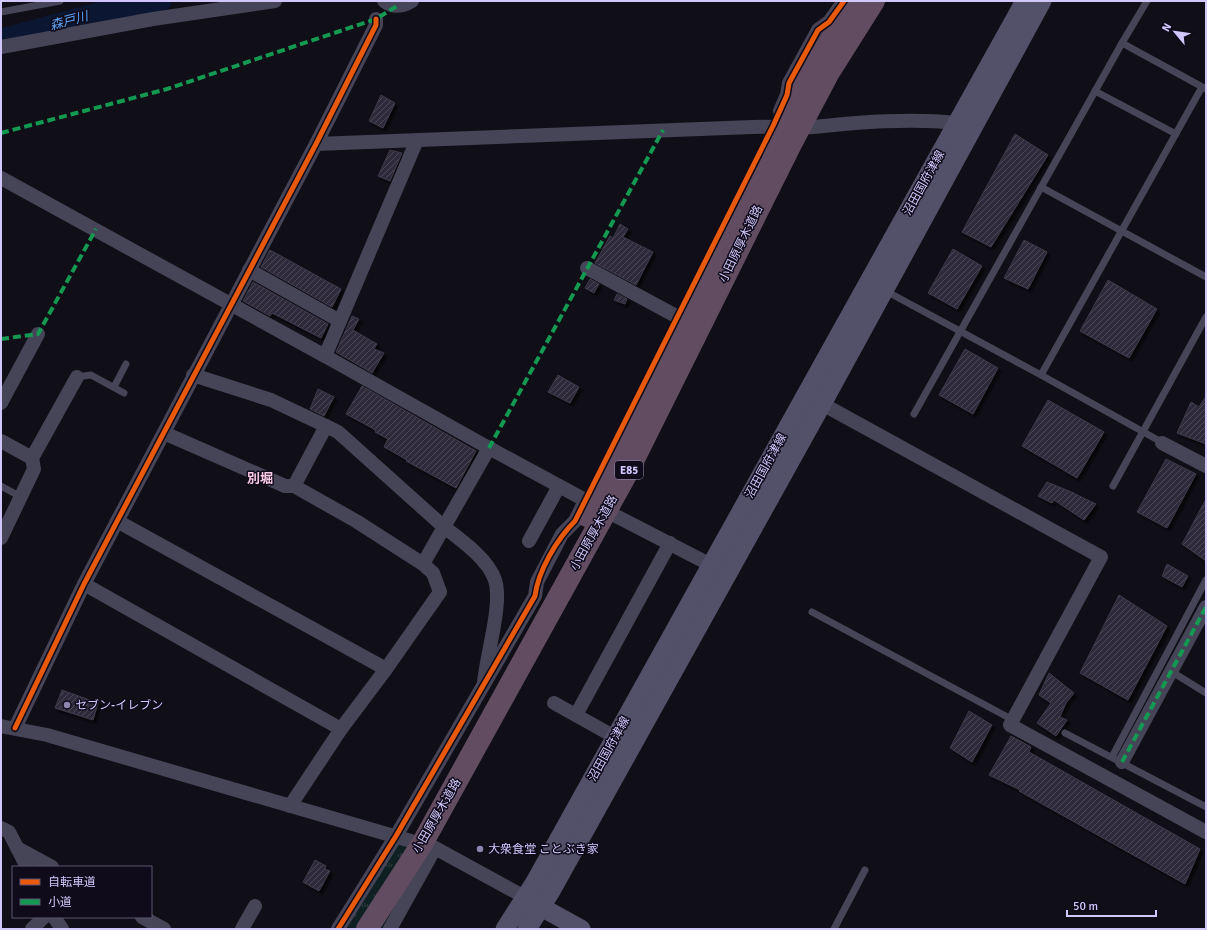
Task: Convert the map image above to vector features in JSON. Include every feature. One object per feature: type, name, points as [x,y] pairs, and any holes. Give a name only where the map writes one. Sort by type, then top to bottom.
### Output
[{"type":"highway","name":"小田原厚木道路","points":[[352,929],[418,824],[536,617],[777,135],[816,64],[855,1]]},
{"type":"highway","name":"小田原厚木道路","points":[[367,929],[422,844],[626,476],[792,142],[828,74],[874,1]]},
{"type":"main road","name":"沼田国府津線","points":[[505,929],[533,902],[814,400],[957,123],[1025,1]]},
{"type":"main road","name":"沼田国府津線","points":[[528,929],[533,902],[615,737],[711,565],[884,290],[1042,1]]},
{"type":"main road","points":[[533,902],[580,929]]},
{"type":"street","points":[[1,47],[154,20],[275,1]]},
{"type":"street","points":[[384,1],[390,5],[397,6],[412,1]]},
{"type":"street","points":[[338,929],[396,836],[535,596],[537,582],[562,534],[575,521],[676,316],[773,126],[787,94],[789,83],[818,30],[829,22],[844,1]]},
{"type":"street","points":[[376,19],[376,25],[316,144],[8,727],[47,735],[435,848],[533,902]]},
{"type":"street","points":[[316,144],[773,126],[813,127],[828,124],[911,122],[957,123]]},
{"type":"street","points":[[325,356],[417,140]]},
{"type":"street","points":[[1,178],[489,448],[585,500],[711,565]]},
{"type":"street","points":[[587,268],[676,316]]},
{"type":"street","points":[[249,270],[340,321]]},
{"type":"street","points":[[1,403],[38,334]]},
{"type":"street","points":[[193,375],[271,400],[338,432],[444,527],[474,551],[495,580],[496,609],[484,685]]},
{"type":"street","points":[[3,530],[34,469],[32,458],[77,378]]},
{"type":"street","points":[[814,400],[1101,556],[1010,725],[1206,832]]},
{"type":"street","points":[[294,486],[326,426]]},
{"type":"street","points":[[164,433],[285,486],[294,486],[356,522],[423,564],[434,573],[440,592],[386,669],[341,729],[290,806]]},
{"type":"street","points":[[1,441],[32,458]]},
{"type":"street","points":[[1168,446],[1206,466]]},
{"type":"street","points":[[423,564],[489,448]]},
{"type":"street","points":[[529,541],[559,486]]},
{"type":"street","points":[[117,521],[386,669]]},
{"type":"street","points":[[576,715],[670,543]]},
{"type":"street","points":[[84,584],[341,729]]},
{"type":"street","points":[[1117,760],[1167,669],[1206,607]]},
{"type":"street","points":[[554,703],[615,737]]},
{"type":"street","points":[[1,828],[9,832],[26,866]]},
{"type":"street","points":[[17,848],[50,866]]},
{"type":"street","points":[[390,929],[435,848]]},
{"type":"street","points":[[242,929],[255,906]]},
{"type":"street","points":[[32,929],[43,918]]},
{"type":"street","points":[[55,918],[62,929]]},
{"type":"street","points":[[144,918],[164,929]]},
{"type":"lane","points":[[1,12],[60,1]]},
{"type":"lane","points":[[914,414],[1122,43],[1148,1]]},
{"type":"lane","points":[[1041,375],[1176,134],[1204,88],[1122,43]]},
{"type":"lane","points":[[1095,91],[1176,134]]},
{"type":"lane","points":[[1041,187],[1206,277]]},
{"type":"lane","points":[[884,290],[1168,446]]},
{"type":"lane","points":[[1113,486],[1206,317]]},
{"type":"lane","points":[[114,387],[126,364]]},
{"type":"lane","points":[[77,378],[91,375],[124,393]]},
{"type":"lane","points":[[1,486],[20,497]]},
{"type":"lane","points":[[1206,581],[1167,669],[1206,693]]},
{"type":"lane","points":[[812,612],[1013,720]]},
{"type":"lane","points":[[1066,732],[1206,807]]},
{"type":"lane","points":[[834,929],[865,870]]},
{"type":"green space","points":[[398,842],[428,851],[385,929],[351,929],[346,926]]},
{"type":"building","points":[[381,95],[395,103],[383,128],[369,121]]},
{"type":"building","points":[[1015,134],[1048,155],[991,247],[962,232]]},
{"type":"building","points":[[390,150],[402,153],[390,181],[378,176]]},
{"type":"building","points":[[620,224],[628,229],[623,237],[653,252],[636,285],[595,263],[610,236],[613,238]]},
{"type":"building","points":[[1024,240],[1047,252],[1028,289],[1004,278]]},
{"type":"building","points":[[953,249],[982,266],[957,309],[928,293]]},
{"type":"building","points":[[270,250],[341,289],[332,307],[261,267]]},
{"type":"building","points":[[590,279],[599,284],[594,293],[585,288]]},
{"type":"building","points":[[1108,280],[1157,309],[1129,358],[1080,331]]},
{"type":"building","points":[[253,282],[328,324],[321,338],[272,313],[270,316],[243,301]]},
{"type":"building","points":[[617,294],[627,299],[625,304],[614,300]]},
{"type":"building","points":[[352,316],[359,319],[353,330],[377,344],[374,349],[384,353],[372,373],[336,352]]},
{"type":"building","points":[[965,349],[998,368],[973,414],[939,395]]},
{"type":"building","points":[[558,375],[579,387],[570,403],[548,392]]},
{"type":"building","points":[[362,386],[476,451],[456,488],[406,461],[407,460],[384,447],[388,439],[375,432],[376,431],[372,428],[346,414]]},
{"type":"building","points":[[318,389],[334,397],[324,416],[310,409]]},
{"type":"building","points":[[1206,396],[1206,444],[1177,433],[1191,402],[1199,407]]},
{"type":"building","points":[[1048,400],[1104,432],[1077,478],[1022,446]]},
{"type":"building","points":[[1166,459],[1196,474],[1167,528],[1137,512]]},
{"type":"building","points":[[1047,482],[1096,504],[1084,520],[1054,500],[1052,503],[1038,496]]},
{"type":"building","points":[[1206,499],[1206,561],[1182,544]]},
{"type":"building","points":[[1167,564],[1188,576],[1182,587],[1162,576]]},
{"type":"building","points":[[1119,595],[1167,626],[1128,700],[1080,673]]},
{"type":"building","points":[[1049,673],[1074,693],[1066,703],[1060,717],[1067,720],[1056,736],[1037,723],[1051,703],[1039,695]]},
{"type":"building","points":[[62,690],[98,703],[93,720],[55,708]]},
{"type":"building","points":[[969,711],[992,725],[972,762],[950,748]]},
{"type":"building","points":[[1011,736],[1031,747],[1029,752],[1200,849],[1185,884],[1019,791],[1020,790],[989,775]]},
{"type":"building","points":[[315,860],[326,866],[325,869],[330,871],[319,891],[303,882]]},
{"type":"waterway","name":"森戸川","points":[[1,39],[102,12],[161,1]]},
{"type":"marked path","points":[[1,133],[167,89],[376,19],[397,6]]},
{"type":"marked path","points":[[489,448],[663,130]]},
{"type":"marked path","points":[[1,339],[38,334],[96,229]]},
{"type":"marked path","points":[[1122,762],[1206,607]]},
{"type":"cycle path","points":[[338,929],[396,836],[535,596],[544,566],[555,546],[575,521],[773,126],[787,95],[789,83],[818,30],[829,22],[844,1]]},
{"type":"cycle path","points":[[15,728],[84,584],[316,144],[376,25],[376,19]]},
{"type":"place","name":"セブン-イレブン","points":[[67,705]]},
{"type":"place","name":"大衆食堂 ことぶき家","points":[[480,849]]},
{"type":"district","name":"別堀","points":[[260,479]]}]
